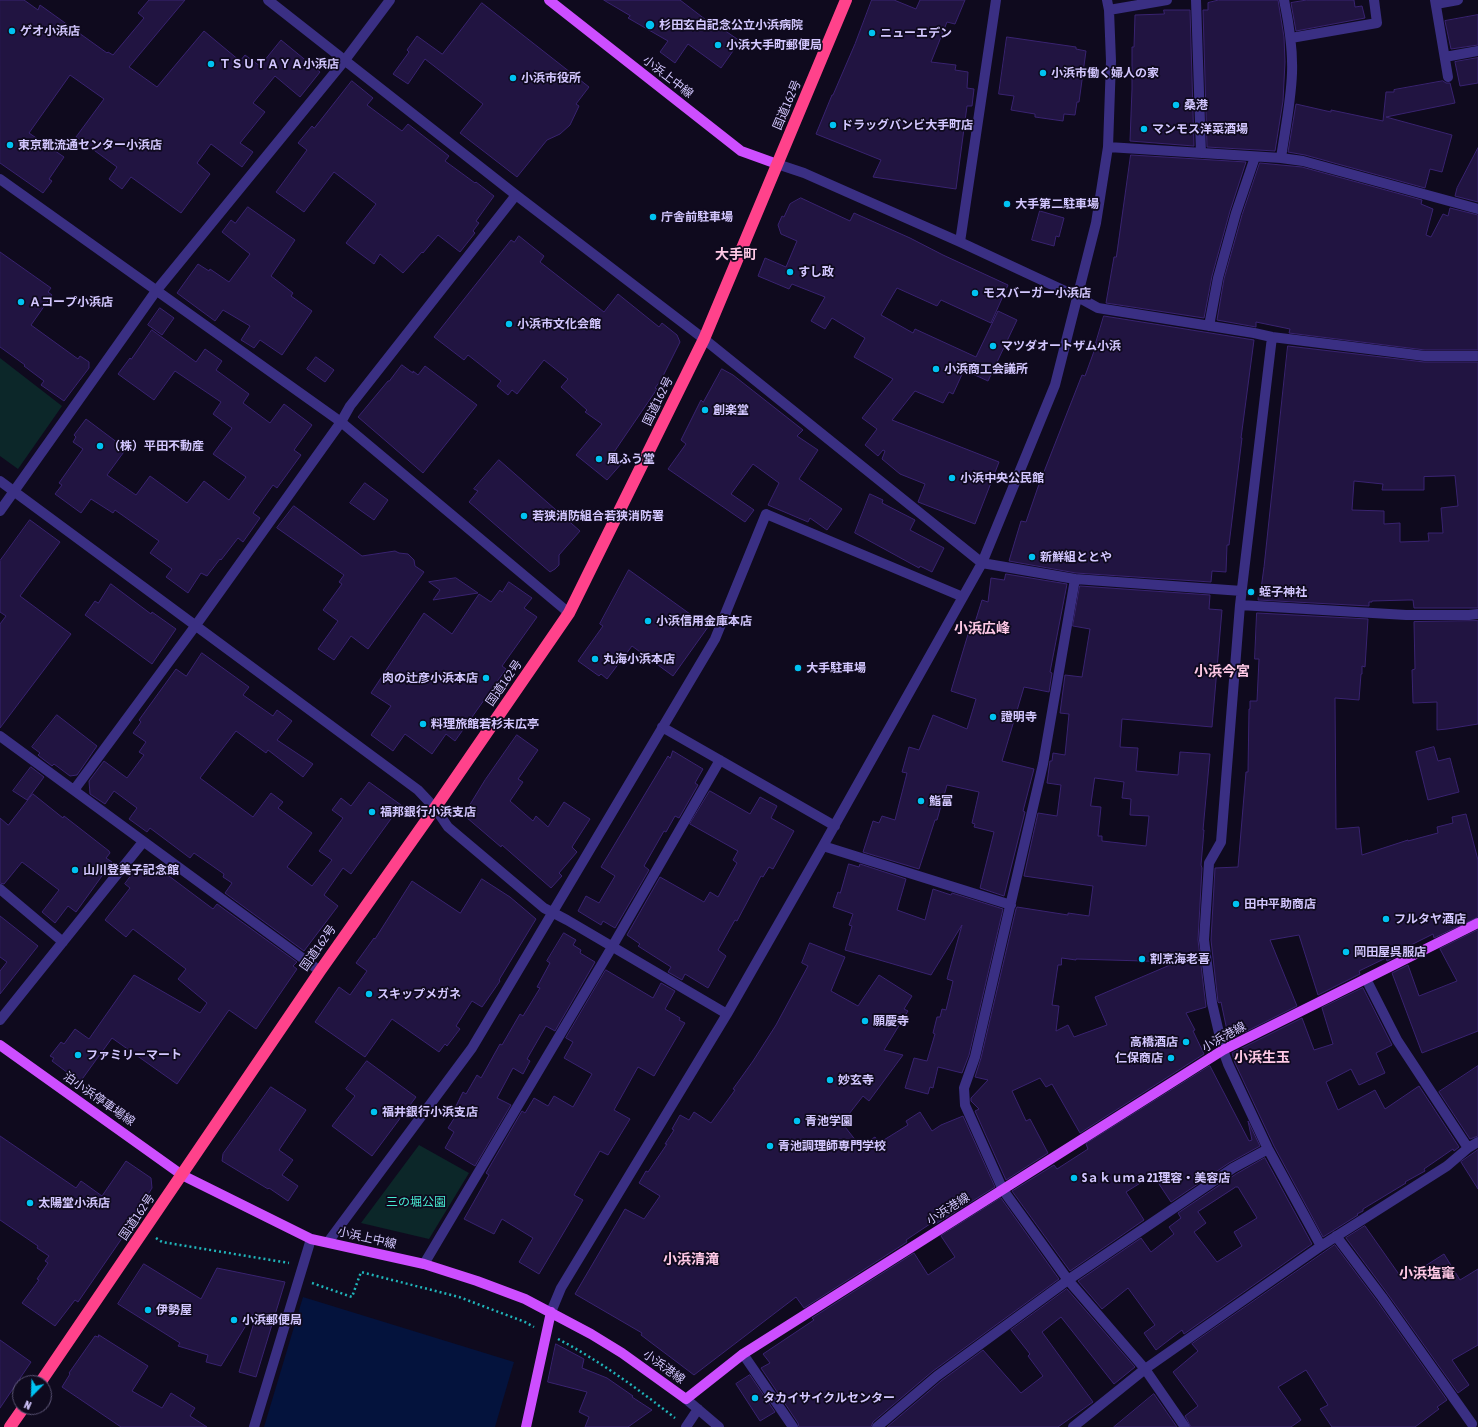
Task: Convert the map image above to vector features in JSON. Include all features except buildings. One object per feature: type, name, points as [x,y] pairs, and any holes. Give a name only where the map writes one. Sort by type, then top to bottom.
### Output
[{"type":"highway","name":"国道162号","points":[[45,1375],[320,971],[435,808],[569,612],[704,339],[846,0]]},
{"type":"highway","points":[[10,1427],[18,1415]]},
{"type":"main road","name":"小浜上中線","points":[[549,0],[741,151],[777,164]]},
{"type":"main road","name":"小浜港線","points":[[551,1312],[622,1353],[686,1399],[743,1354],[1223,1050],[1478,923]]},
{"type":"main road","name":"泊小浜停車場線","points":[[0,1045],[182,1175]]},
{"type":"main road","name":"小浜上中線","points":[[182,1175],[311,1239],[424,1264],[525,1299],[551,1312]]},
{"type":"main road","points":[[526,1427],[551,1312]]},
{"type":"street","points":[[268,0],[516,195],[704,339],[982,563],[1075,579],[1242,592]]},
{"type":"street","points":[[0,511],[156,290],[345,60],[390,0]]},
{"type":"street","points":[[960,242],[996,0]]},
{"type":"street","points":[[551,1312],[561,1288],[727,1014],[835,826],[982,563],[1055,384],[1096,223],[1108,147],[1112,61],[1108,5],[1167,0]]},
{"type":"street","points":[[1196,0],[1201,153]]},
{"type":"street","points":[[1281,158],[1289,105],[1292,72],[1291,38],[1284,0]]},
{"type":"street","points":[[1291,38],[1377,23],[1374,0]]},
{"type":"street","points":[[1448,77],[1435,2],[1458,0]]},
{"type":"street","points":[[1445,57],[1478,51]]},
{"type":"street","points":[[1108,147],[1281,158],[1303,161],[1478,209]]},
{"type":"street","points":[[1209,326],[1218,278],[1236,213],[1255,157]]},
{"type":"street","points":[[777,164],[804,173],[960,242],[1078,297],[1098,308],[1272,337],[1426,356],[1478,356]]},
{"type":"street","points":[[0,179],[342,422],[569,612]]},
{"type":"street","points":[[74,790],[196,625],[342,422],[350,406],[516,195]]},
{"type":"street","points":[[1272,337],[1240,605],[1221,842],[1209,863],[1204,940],[1212,1003],[1223,1050],[1228,1064],[1268,1149],[1321,1246]]},
{"type":"street","points":[[0,481],[418,790],[435,808],[448,827],[544,908],[727,1014]]},
{"type":"street","points":[[328,1242],[472,1048],[715,639],[766,514],[963,597]]},
{"type":"street","points":[[1075,579],[1043,764],[975,1057],[964,1088],[965,1105],[1003,1190],[1068,1280],[1145,1369],[1185,1427]]},
{"type":"street","points":[[1240,605],[1406,616],[1478,614]]},
{"type":"street","points":[[662,727],[835,826]]},
{"type":"street","points":[[0,736],[320,971]]},
{"type":"street","points":[[424,1264],[612,947],[720,760]]},
{"type":"street","points":[[0,1020],[143,842]]},
{"type":"street","points":[[823,846],[1011,905]]},
{"type":"street","points":[[0,889],[63,942]]},
{"type":"street","points":[[1366,979],[1397,1040],[1468,1148]]},
{"type":"street","points":[[1073,1427],[1145,1369],[1321,1246],[1447,1166],[1468,1148],[1478,1142]]},
{"type":"street","points":[[877,1427],[937,1376],[1068,1280],[1233,1168],[1268,1149]]},
{"type":"street","points":[[1336,1236],[1473,1423]]},
{"type":"street","points":[[254,1427],[311,1239]]},
{"type":"street","points":[[743,1354],[792,1427]]},
{"type":"street","points":[[686,1399],[719,1427]]},
{"type":"street","points":[[683,1425],[698,1409]]},
{"type":"path","points":[[151,1234],[162,1242],[296,1264]]},
{"type":"path","points":[[309,1282],[352,1297],[361,1272],[459,1297],[540,1329]]},
{"type":"path","points":[[554,1337],[586,1355],[636,1388],[683,1425]]},
{"type":"green space","points":[[0,358],[62,406],[18,469],[0,456]]},
{"type":"green space","name":"三の堀公園","points":[[419,1145],[469,1173],[429,1239],[361,1223]]},
{"type":"water","points":[[303,1297],[514,1362],[495,1427],[264,1427]]},
{"type":"place","name":"杉田玄白記念公立小浜病院","points":[[650,25]]},
{"type":"place","name":"ゲオ小浜店","points":[[12,31]]},
{"type":"place","name":"ニューエデン","points":[[872,33]]},
{"type":"place","name":"小浜大手町郵便局","points":[[718,45]]},
{"type":"place","name":"ＴＳＵＴＡＹＡ小浜店","points":[[211,64]]},
{"type":"place","name":"小浜市働く婦人の家","points":[[1043,73]]},
{"type":"place","name":"小浜市役所","points":[[513,78]]},
{"type":"place","name":"桑港","points":[[1176,105]]},
{"type":"place","name":"ドラッグバンビ大手町店","points":[[833,125]]},
{"type":"place","name":"マンモス洋菜酒場","points":[[1144,129]]},
{"type":"place","name":"東京靴流通センター小浜店","points":[[10,145]]},
{"type":"place","name":"大手第二駐車場","points":[[1007,204]]},
{"type":"place","name":"庁舎前駐車場","points":[[653,217]]},
{"type":"place","name":"すし政","points":[[790,272]]},
{"type":"place","name":"モスバーガー小浜店","points":[[975,293]]},
{"type":"place","name":"Ａコープ小浜店","points":[[21,302]]},
{"type":"place","name":"小浜市文化会館","points":[[509,324]]},
{"type":"place","name":"マツダオートザム小浜","points":[[993,346]]},
{"type":"place","name":"小浜商工会議所","points":[[936,369]]},
{"type":"place","name":"創楽堂","points":[[705,410]]},
{"type":"place","name":"（株）平田不動産","points":[[100,446]]},
{"type":"place","name":"風ふう堂","points":[[599,459]]},
{"type":"place","name":"小浜中央公民館","points":[[952,478]]},
{"type":"place","name":"若狭消防組合若狭消防署","points":[[524,516]]},
{"type":"place","name":"新鮮組ととや","points":[[1032,557]]},
{"type":"place","name":"蛭子神社","points":[[1251,592]]},
{"type":"place","name":"小浜信用金庫本店","points":[[648,621]]},
{"type":"place","name":"丸海小浜本店","points":[[595,659]]},
{"type":"place","name":"大手駐車場","points":[[798,668]]},
{"type":"place","name":"肉の辻彦小浜本店","points":[[486,678]]},
{"type":"place","name":"證明寺","points":[[993,717]]},
{"type":"place","name":"料理旅館若杉末広亭","points":[[423,724]]},
{"type":"place","name":"鮨富","points":[[921,801]]},
{"type":"place","name":"福邦銀行小浜支店","points":[[372,812]]},
{"type":"place","name":"山川登美子記念館","points":[[75,870]]},
{"type":"place","name":"田中平助商店","points":[[1236,904]]},
{"type":"place","name":"フルタヤ酒店","points":[[1386,919]]},
{"type":"place","name":"岡田屋呉服店","points":[[1346,952]]},
{"type":"place","name":"割烹海老喜","points":[[1142,959]]},
{"type":"place","name":"スキップメガネ","points":[[369,994]]},
{"type":"place","name":"願慶寺","points":[[865,1021]]},
{"type":"place","name":"高橋酒店","points":[[1186,1042]]},
{"type":"place","name":"ファミリーマート","points":[[78,1055]]},
{"type":"place","name":"仁保商店","points":[[1171,1058]]},
{"type":"place","name":"妙玄寺","points":[[830,1080]]},
{"type":"place","name":"福井銀行小浜支店","points":[[374,1112]]},
{"type":"place","name":"青池学園","points":[[797,1121]]},
{"type":"place","name":"青池調理師専門学校","points":[[770,1146]]},
{"type":"place","name":"Sａｋｕｍａ21理容・美容店","points":[[1074,1178]]},
{"type":"place","name":"太陽堂小浜店","points":[[30,1203]]},
{"type":"place","name":"伊勢屋","points":[[148,1310]]},
{"type":"place","name":"小浜郵便局","points":[[234,1320]]},
{"type":"place","name":"タカイサイクルセンター","points":[[755,1398]]},
{"type":"district","name":"大手町","points":[[736,255]]},
{"type":"district","name":"小浜広峰","points":[[982,629]]},
{"type":"district","name":"小浜今宮","points":[[1222,672]]},
{"type":"district","name":"小浜生玉","points":[[1262,1058]]},
{"type":"district","name":"小浜清滝","points":[[691,1260]]},
{"type":"district","name":"小浜塩竃","points":[[1427,1274]]}]
